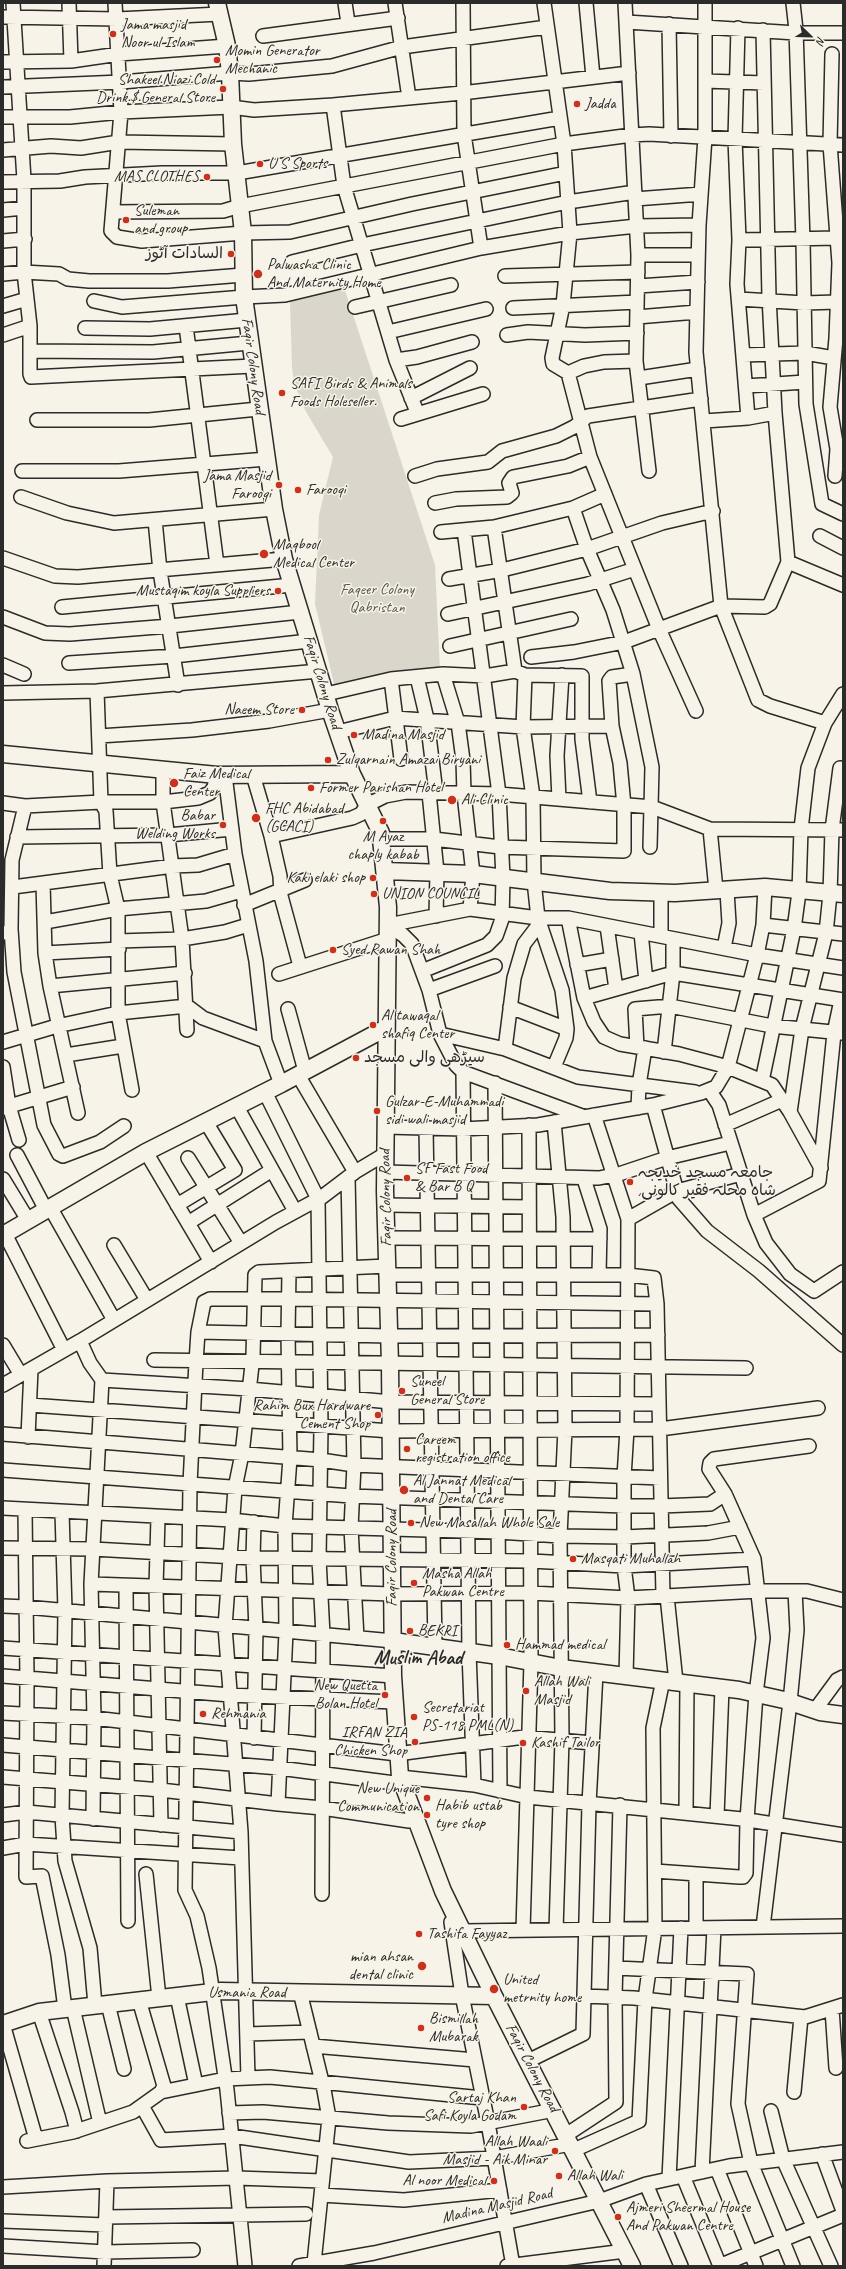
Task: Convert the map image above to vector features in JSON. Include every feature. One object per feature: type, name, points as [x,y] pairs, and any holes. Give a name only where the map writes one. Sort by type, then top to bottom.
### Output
[{"type":"main road","name":"Faqir Colony Road","points":[[218,8],[227,46],[230,72],[233,144],[238,173],[243,233],[244,297],[249,343],[274,508],[284,559],[330,710],[352,774],[381,833],[385,871],[388,932],[385,1172],[390,1336],[393,1676],[397,1754],[401,1780],[457,1927],[554,2110],[632,2266]]},
{"type":"main road","points":[[3,754],[221,775],[352,774]]},
{"type":"main road","points":[[385,871],[473,874],[610,891],[661,893],[765,887],[799,892],[837,894]]},
{"type":"main road","points":[[4,1234],[146,1152],[281,1084],[386,1028]]},
{"type":"main road","points":[[393,1641],[499,1656],[561,1668],[722,1688],[756,1694],[815,1710],[843,1715]]},
{"type":"main road","name":"Usmania Road","points":[[3,2024],[39,2012],[213,1992],[245,1991],[494,1996]]},
{"type":"street","points":[[13,3],[8,17],[9,62],[17,87],[22,148],[25,239],[24,272],[30,326],[30,374],[34,378],[191,371],[252,366]]},
{"type":"street","points":[[69,3],[71,61]]},
{"type":"street","points":[[115,3],[121,82],[121,112],[114,212],[111,231],[112,234],[142,241],[243,233],[290,232],[566,173]]},
{"type":"street","points":[[345,3],[348,23]]},
{"type":"street","points":[[395,3],[409,98]]},
{"type":"street","points":[[463,3],[462,93],[464,134],[481,248]]},
{"type":"street","points":[[544,3],[564,144],[570,233],[563,305],[552,358],[553,364],[568,373],[590,457],[659,629],[696,711]]},
{"type":"street","points":[[586,3],[594,76]]},
{"type":"street","points":[[625,3],[638,255],[636,361],[649,471]]},
{"type":"street","points":[[705,3],[705,137],[699,226],[696,352],[713,511],[721,606],[758,700],[770,706],[825,723]]},
{"type":"street","points":[[793,3],[796,33],[803,239],[806,404],[822,504],[843,514]]},
{"type":"street","points":[[8,17],[117,19],[218,8]]},
{"type":"street","points":[[263,36],[348,23],[398,18]]},
{"type":"street","points":[[627,22],[738,28],[796,33],[843,33]]},
{"type":"street","points":[[669,24],[670,136]]},
{"type":"street","points":[[3,87],[121,82],[230,72],[249,74],[332,66],[402,47],[547,27]]},
{"type":"street","points":[[738,28],[735,139],[740,240],[737,284],[748,418]]},
{"type":"street","points":[[531,657],[574,652],[624,642],[721,606],[765,607],[770,604],[788,562],[775,413],[769,300],[763,30]]},
{"type":"street","points":[[9,62],[71,61],[119,54],[227,46]]},
{"type":"street","points":[[832,54],[836,145],[837,238],[841,262],[837,302],[840,323],[834,358],[830,407],[837,449],[839,477]]},
{"type":"street","points":[[3,117],[70,117],[121,112],[231,107],[254,110],[333,105],[462,93],[629,73]]},
{"type":"street","points":[[705,81],[764,83]]},
{"type":"street","points":[[333,105],[344,186],[396,360],[417,412]]},
{"type":"street","points":[[3,182],[24,180],[60,182],[85,177],[162,173],[238,173],[560,118]]},
{"type":"street","points":[[114,212],[222,211],[240,206],[564,144],[632,136],[705,137],[836,145]]},
{"type":"street","points":[[3,150],[51,146],[81,148],[119,142],[233,144]]},
{"type":"street","points":[[292,262],[362,245],[568,202],[635,195],[701,194]]},
{"type":"street","points":[[3,210],[24,208]]},
{"type":"street","points":[[94,301],[122,306],[285,295],[481,248],[570,233],[637,226],[699,226]]},
{"type":"street","points":[[740,240],[837,238]]},
{"type":"street","points":[[3,241],[25,239]]},
{"type":"street","points":[[638,255],[698,255]]},
{"type":"street","points":[[3,274],[24,272],[59,274],[68,279],[89,281],[168,281],[243,275]]},
{"type":"street","points":[[505,276],[638,272]]},
{"type":"street","points":[[638,286],[698,282]]},
{"type":"street","points":[[355,307],[452,285]]},
{"type":"street","points":[[3,306],[27,299]]},
{"type":"street","points":[[738,299],[804,303],[837,302]]},
{"type":"street","points":[[513,308],[637,302]]},
{"type":"street","points":[[388,332],[486,309]]},
{"type":"street","points":[[637,317],[697,312]]},
{"type":"street","points":[[85,328],[150,329],[247,320]]},
{"type":"street","points":[[3,334],[30,326]]},
{"type":"street","points":[[186,326],[217,565]]},
{"type":"street","points":[[507,335],[528,332],[557,334],[637,333]]},
{"type":"street","points":[[396,360],[417,358],[472,342]]},
{"type":"street","points":[[31,351],[153,352],[249,343]]},
{"type":"street","points":[[743,355],[805,353],[834,358]]},
{"type":"street","points":[[568,373],[584,366],[604,362],[636,361]]},
{"type":"street","points":[[411,398],[470,368]]},
{"type":"street","points":[[639,378],[698,369]]},
{"type":"street","points":[[746,386],[805,382]]},
{"type":"street","points":[[401,419],[417,412],[483,394]]},
{"type":"street","points":[[415,476],[438,469],[485,463],[502,451],[556,436],[582,422],[588,416],[701,399]]},
{"type":"street","points":[[37,420],[149,420],[197,416],[258,408]]},
{"type":"street","points":[[704,421],[748,418],[775,413]]},
{"type":"street","points":[[435,503],[456,499],[507,497],[512,493],[509,483],[513,477],[568,466],[590,457]]},
{"type":"street","points":[[22,471],[119,471],[267,459]]},
{"type":"street","points":[[815,462],[839,477]]},
{"type":"street","points":[[441,532],[494,527],[573,508],[605,494]]},
{"type":"street","points":[[21,497],[67,513],[114,523],[274,508]]},
{"type":"street","points":[[573,508],[587,549],[624,642],[633,674],[652,767],[650,847]]},
{"type":"street","points":[[449,579],[502,570],[587,549],[662,523],[713,511]]},
{"type":"street","points":[[155,520],[160,571],[170,626],[178,685]]},
{"type":"street","points":[[494,527],[502,570],[510,633],[520,673],[523,727],[533,797],[534,882],[538,918],[562,990],[567,1029],[566,1038],[554,1067]]},
{"type":"street","points":[[422,971],[492,942],[496,936],[502,919],[503,878],[500,847],[499,794],[485,676],[474,609],[464,530]]},
{"type":"street","points":[[820,536],[843,548]]},
{"type":"street","points":[[3,558],[55,576],[78,577],[284,559]]},
{"type":"street","points":[[788,562],[843,586]]},
{"type":"street","points":[[448,614],[474,609],[506,600],[588,584],[635,569]]},
{"type":"street","points":[[62,607],[292,585]]},
{"type":"street","points":[[3,617],[45,633],[55,634],[170,626],[300,612]]},
{"type":"street","points":[[450,646],[571,620]]},
{"type":"street","points":[[69,663],[174,656],[309,641]]},
{"type":"street","points":[[3,665],[24,674]]},
{"type":"street","points":[[3,693],[97,691],[178,685],[319,671]]},
{"type":"street","points":[[326,694],[391,678],[443,674],[485,676],[520,673],[580,675],[583,678],[581,726],[590,802]]},
{"type":"street","points":[[443,674],[458,723],[463,760],[468,842],[473,874],[470,909]]},
{"type":"street","points":[[381,839],[434,839],[500,847],[624,851],[624,806],[620,763],[612,726],[609,678],[633,674]]},
{"type":"street","points":[[559,799],[557,756],[562,675]]},
{"type":"street","points":[[417,677],[426,719],[432,793],[437,872],[436,916]]},
{"type":"street","points":[[391,678],[401,759]]},
{"type":"street","points":[[97,691],[101,802],[105,807],[110,874],[118,909],[118,1013],[132,1090]]},
{"type":"street","points":[[762,1081],[772,1026],[794,929],[799,892],[801,829],[808,768],[825,723],[843,694]]},
{"type":"street","points":[[99,736],[192,730],[330,710]]},
{"type":"street","points":[[338,732],[395,718],[523,727],[612,726]]},
{"type":"street","points":[[790,1112],[802,1029],[837,894],[837,830],[840,768]]},
{"type":"street","points":[[163,770],[163,802],[182,939],[187,1006],[187,1030]]},
{"type":"street","points":[[3,803],[25,806],[101,802],[163,802],[198,798],[210,793],[221,775]]},
{"type":"street","points":[[221,775],[232,829],[241,891],[256,961],[265,1041],[281,1084]]},
{"type":"street","points":[[253,775],[271,836],[282,891],[281,896],[300,966]]},
{"type":"street","points":[[271,836],[352,818],[360,814],[367,805],[385,796],[406,792],[499,794],[624,806],[652,807],[710,829],[837,830]]},
{"type":"street","points":[[25,806],[12,860],[13,887],[7,931],[14,972],[28,1034],[44,1125],[61,1156],[100,1142],[124,1126]]},
{"type":"street","points":[[17,837],[108,834],[168,835],[232,829]]},
{"type":"street","points":[[710,829],[729,923],[724,948]]},
{"type":"street","points":[[13,887],[173,866],[198,865],[235,854]]},
{"type":"street","points":[[244,905],[282,891],[305,880]]},
{"type":"street","points":[[43,883],[46,953],[50,986],[57,1026],[66,1056],[78,1113]]},
{"type":"street","points":[[386,1127],[463,1129],[554,1122],[653,1105],[716,1087],[728,1067],[748,984],[757,955],[763,925],[765,887]]},
{"type":"street","points":[[45,922],[118,909],[178,902],[206,901],[241,891]]},
{"type":"street","points":[[661,893],[673,973],[664,1052]]},
{"type":"street","points":[[279,974],[388,932],[436,916],[470,909],[502,912],[538,918],[568,918],[757,955],[819,966],[843,968]]},
{"type":"street","points":[[505,1049],[514,978],[524,944],[537,927],[538,918]]},
{"type":"street","points":[[568,918],[584,998],[594,1022],[604,1037],[620,1044],[664,1052],[728,1067],[772,1085],[790,1112],[821,1168]]},
{"type":"street","points":[[46,953],[182,939],[225,932],[248,925]]},
{"type":"street","points":[[763,925],[843,934]]},
{"type":"street","points":[[607,926],[616,989]]},
{"type":"street","points":[[388,932],[403,935],[412,944],[429,990],[440,1034],[456,1065],[470,1076],[495,1083],[590,1116],[615,1175],[628,1219],[628,1368],[627,1429],[624,1477],[624,1566],[628,1598],[626,1676]]},
{"type":"street","points":[[641,933],[646,981]]},
{"type":"street","points":[[577,965],[612,959]]},
{"type":"street","points":[[429,990],[495,966]]},
{"type":"street","points":[[50,986],[185,972]]},
{"type":"street","points":[[584,998],[673,973],[842,1000],[819,1181],[754,1215]]},
{"type":"street","points":[[3,1042],[57,1026],[118,1013],[187,1006],[203,1018],[265,1041]]},
{"type":"street","points":[[638,1108],[641,1048],[635,1009],[670,1006],[772,1026],[839,1033]]},
{"type":"street","points":[[510,1007],[567,1029]]},
{"type":"street","points":[[288,1009],[301,1073],[352,1175],[350,1301],[354,1465],[351,1496],[351,1528],[357,1638]]},
{"type":"street","points":[[440,1034],[505,1049],[578,1077],[639,1085],[705,1091],[719,1105],[754,1215],[766,1243],[790,1274],[814,1291],[843,1272]]},
{"type":"street","points":[[66,1056],[123,1046]]},
{"type":"street","points":[[3,1067],[6,1107],[19,1140]]},
{"type":"street","points":[[463,1072],[469,1652],[474,1785]]},
{"type":"street","points":[[495,1083],[500,1791]]},
{"type":"street","points":[[6,1107],[73,1087]]},
{"type":"street","points":[[265,1092],[318,1199],[321,1395],[321,1526],[319,1559],[324,1635],[322,1894]]},
{"type":"street","points":[[725,1125],[782,1100]]},
{"type":"street","points":[[653,1105],[680,1199],[708,1231],[759,1271],[843,1345]]},
{"type":"street","points":[[236,1107],[295,1211]]},
{"type":"street","points":[[177,1205],[235,1170],[206,1122]]},
{"type":"street","points":[[554,1122],[563,1239],[565,1430],[560,1536],[562,1740],[556,1930]]},
{"type":"street","points":[[523,1930],[531,1662],[529,1125]]},
{"type":"street","points":[[426,1128],[435,1646]]},
{"type":"street","points":[[385,1172],[584,1179],[615,1175],[667,1158],[730,1143]]},
{"type":"street","points":[[146,1152],[211,1262]]},
{"type":"street","points":[[3,1385],[80,1341],[295,1211],[318,1199],[352,1175],[386,1154]]},
{"type":"street","points":[[17,1155],[114,1320]]},
{"type":"street","points":[[188,1158],[241,1243]]},
{"type":"street","points":[[188,1223],[272,1170]]},
{"type":"street","points":[[628,1219],[677,1191],[741,1174]]},
{"type":"street","points":[[3,1179],[28,1220]]},
{"type":"street","points":[[584,1179],[600,1229],[599,1275]]},
{"type":"street","points":[[386,1205],[529,1207]]},
{"type":"street","points":[[4,1234],[64,1350]]},
{"type":"street","points":[[387,1238],[600,1239]]},
{"type":"street","points":[[114,1246],[147,1300]]},
{"type":"street","points":[[248,2078],[241,1832],[224,1627],[235,1488],[242,1454],[252,1362],[254,1300],[257,1273],[350,1268],[388,1270],[428,1275],[628,1275],[654,1278],[658,1335],[662,1564],[675,1682],[686,1812]]},
{"type":"street","points":[[278,1804],[286,1632],[285,1526],[290,1458],[288,1363],[289,1271]]},
{"type":"street","points":[[245,2266],[232,2136],[213,1992],[197,1916],[185,1890],[184,1827],[189,1661],[189,1518],[191,1449],[198,1332],[206,1300],[288,1299],[657,1304]]},
{"type":"street","points":[[198,1332],[390,1336],[658,1335]]},
{"type":"street","points":[[80,1341],[90,1363],[102,1380],[91,1584],[94,1718],[93,1819]]},
{"type":"street","points":[[3,1345],[26,1372],[30,1405],[28,1437]]},
{"type":"street","points":[[154,1360],[196,1362],[320,1362],[628,1368],[746,1368]]},
{"type":"street","points":[[102,1380],[289,1392],[390,1402],[659,1404]]},
{"type":"street","points":[[30,1405],[246,1422],[391,1431],[660,1429],[818,1408]]},
{"type":"street","points":[[3,1434],[98,1443],[321,1460],[354,1465],[660,1478]]},
{"type":"street","points":[[655,1871],[743,1877],[746,1873],[747,1820],[756,1694],[763,1638],[759,1591],[754,1559],[725,1494],[709,1469],[712,1460],[809,1446]]},
{"type":"street","points":[[3,1470],[235,1488],[287,1490],[351,1496],[432,1497],[624,1506],[710,1504],[725,1494]]},
{"type":"street","points":[[3,1508],[158,1518],[232,1520],[285,1526],[498,1532],[560,1536],[624,1537],[708,1533],[740,1527]]},
{"type":"street","points":[[25,1510],[27,1548],[26,1877],[42,1876],[69,2008],[100,2123]]},
{"type":"street","points":[[62,1512],[65,1610],[62,1816],[65,1861],[90,1948],[102,2004],[124,2069]]},
{"type":"street","points":[[158,1518],[156,1587],[158,1620],[161,1825]]},
{"type":"street","points":[[254,1522],[253,1558],[256,1630],[254,1738]]},
{"type":"street","points":[[3,1548],[93,1549],[285,1559],[353,1560],[392,1558],[498,1560],[624,1566],[754,1559]]},
{"type":"street","points":[[91,1584],[227,1589],[285,1589],[392,1594],[531,1593],[560,1596],[628,1598],[759,1591],[807,1591],[843,1600]]},
{"type":"street","points":[[126,1586],[125,1688],[128,1921]]},
{"type":"street","points":[[763,1927],[776,1825],[797,1630],[795,1591]]},
{"type":"street","points":[[3,1606],[65,1610],[224,1627],[393,1641]]},
{"type":"street","points":[[3,1648],[393,1676]]},
{"type":"street","points":[[528,2061],[583,2034],[589,1804],[596,1672]]},
{"type":"street","points":[[3,1676],[125,1688],[230,1695],[394,1702]]},
{"type":"street","points":[[815,1710],[836,1680],[843,1676]]},
{"type":"street","points":[[142,2106],[161,2140],[232,2136],[409,2162],[494,2158],[570,2143],[639,2121],[645,1999],[655,1928],[653,1728],[675,1682]]},
{"type":"street","points":[[717,1816],[722,1688]]},
{"type":"street","points":[[3,1714],[94,1718],[233,1736],[397,1754],[529,1737],[592,1743]]},
{"type":"street","points":[[3,1744],[279,1768],[323,1774],[474,1785],[528,1797],[589,1804],[620,1805],[686,1812],[843,1835]]},
{"type":"street","points":[[3,1777],[161,1790],[238,1800],[322,1808],[409,1821]]},
{"type":"street","points":[[570,2143],[616,2102],[615,1997],[620,1805]]},
{"type":"street","points":[[3,1815],[27,1812],[241,1832]]},
{"type":"street","points":[[3,1848],[26,1844],[241,1858]]},
{"type":"street","points":[[146,1874],[159,1998]]},
{"type":"street","points":[[696,1874],[696,1928]]},
{"type":"street","points":[[625,2251],[583,2261],[511,2266],[506,2221],[462,1995],[457,1927],[523,1930],[585,1930],[843,1926]]},
{"type":"street","points":[[669,2179],[681,1928]]},
{"type":"street","points":[[702,2172],[714,1928]]},
{"type":"street","points":[[616,1968],[747,1974],[738,2104],[751,2163],[793,2266]]},
{"type":"street","points":[[300,1992],[322,2081],[329,2118],[314,2263]]},
{"type":"street","points":[[176,1996],[196,2085]]},
{"type":"street","points":[[584,1996],[645,1999],[801,2017],[838,2007],[836,2068]]},
{"type":"street","points":[[138,2000],[164,2086],[161,2092]]},
{"type":"street","points":[[39,2012],[77,2131]]},
{"type":"street","points":[[794,2092],[801,2017]]},
{"type":"street","points":[[3,2024],[32,2140],[77,2131],[133,2112],[161,2092],[225,2079],[270,2077],[482,2098]]},
{"type":"street","points":[[247,2034],[310,2032]]},
{"type":"street","points":[[313,2046],[474,2060]]},
{"type":"street","points":[[229,2113],[263,2112],[432,2125],[471,2126],[554,2110]]},
{"type":"street","points":[[771,2111],[783,2159],[831,2266]]},
{"type":"street","name":"Madina Masjid Road","points":[[299,2266],[314,2263],[368,2260],[506,2221],[599,2201],[646,2184],[702,2172],[751,2163],[843,2152]]},
{"type":"street","points":[[822,2154],[843,2211]]},
{"type":"street","points":[[717,2169],[756,2266]]},
{"type":"street","points":[[683,2176],[719,2266],[843,2215]]},
{"type":"street","points":[[3,2187],[107,2181],[236,2178],[322,2181]]},
{"type":"street","points":[[104,2266],[107,2181]]},
{"type":"street","points":[[646,2184],[681,2266]]},
{"type":"street","points":[[321,2195],[404,2200],[500,2190]]},
{"type":"street","points":[[3,2221],[106,2221],[240,2213],[306,2214]]},
{"type":"street","points":[[3,2246],[104,2252],[194,2250]]},
{"type":"green space","name":"Faqeer Colony Qabristan","points":[[343,284],[435,565],[440,671],[335,688],[315,604],[319,515],[333,457],[305,410],[294,383],[292,367],[290,301]]},
{"type":"place","name":"Jama masjid Noor ul Islam","points":[[113,34]]},
{"type":"place","name":"Momin Generator Mechanic","points":[[217,60]]},
{"type":"place","name":"Shakeel.Niazi.Cold Drink.$.General Store","points":[[223,89]]},
{"type":"place","name":"Jadda","points":[[577,104]]},
{"type":"place","name":"U S Sports","points":[[260,164]]},
{"type":"place","name":"MAS CLOTHES","points":[[207,177]]},
{"type":"place","name":"Suleman and group","points":[[126,220]]},
{"type":"place","name":"السادات آٹوز","points":[[231,254]]},
{"type":"place","name":"Palwasha Clinic And Maternity Home","points":[[258,274]]},
{"type":"place","name":"SAFI Birds & Animals Foods Holeseller.","points":[[282,393]]},
{"type":"place","name":"Jama Masjid Farooqi","points":[[279,485]]},
{"type":"place","name":"Farooqi","points":[[298,490]]},
{"type":"place","name":"Maqbool Medical Center","points":[[264,554]]},
{"type":"place","name":"Mustaqim koyla Suppliers","points":[[278,591]]},
{"type":"place","name":"Naeem Store","points":[[302,710]]},
{"type":"place","name":"Madina Masjid","points":[[354,735]]},
{"type":"place","name":"Zulqarnain Amazai Biryani","points":[[328,760]]},
{"type":"place","name":"Faiz Medical Center","points":[[174,783]]},
{"type":"place","name":"Former Parishan Hotel","points":[[311,788]]},
{"type":"place","name":"Ali Clinic","points":[[452,800]]},
{"type":"place","name":"FHC Abidabad (GCACI)","points":[[256,818]]},
{"type":"place","name":"M Ayaz chaply kabab","points":[[383,821]]},
{"type":"place","name":"Babar Welding Works","points":[[223,825]]},
{"type":"place","name":"Kaki elaki shop","points":[[373,878]]},
{"type":"place","name":"UNION COUNCIL","points":[[374,894]]},
{"type":"place","name":"Syed Rawan Shah","points":[[333,950]]},
{"type":"place","name":"Al tawaqal shafiq Center","points":[[373,1025]]},
{"type":"place","name":"سیڑھی والی مسجد","points":[[356,1058]]},
{"type":"place","name":"Gulzar-E-Muhammadi sidi wali masjid","points":[[377,1111]]},
{"type":"place","name":"SF Fast Food & Bar B Q","points":[[407,1178]]},
{"type":"place","name":"جامعہ مسجد خدیجہ ,شاہ محلہ فقیر کالونی","points":[[630,1182]]},
{"type":"place","name":"Suneel General Store","points":[[402,1391]]},
{"type":"place","name":"Rahim Bux Hardware Cement Shop","points":[[378,1415]]},
{"type":"place","name":"Careem registration office","points":[[407,1449]]},
{"type":"place","name":"Al Jannat Medical and Dental Care","points":[[404,1490]]},
{"type":"place","name":"New Masallah Whole Sale","points":[[411,1523]]},
{"type":"place","name":"Masqati Muhallah","points":[[573,1559]]},
{"type":"place","name":"Masha Allah Pakwan Centre","points":[[414,1583]]},
{"type":"place","name":"BEKRI","points":[[410,1631]]},
{"type":"place","name":"Hammad medical","points":[[507,1645]]},
{"type":"place","name":"Allah Wali Masjid","points":[[526,1691]]},
{"type":"place","name":"New Quetta Bolan Hotel","points":[[385,1695]]},
{"type":"place","name":"Rehmania","points":[[203,1714]]},
{"type":"place","name":"Secretariat PS-118 PML(N)","points":[[414,1717]]},
{"type":"place","name":"IRFAN ZIA Chicken Shop","points":[[415,1742]]},
{"type":"place","name":"Kashif Tailor","points":[[523,1743]]},
{"type":"place","name":"New Unique Communication","points":[[427,1798]]},
{"type":"place","name":"Habib ustab tyre shop","points":[[427,1815]]},
{"type":"place","name":"Tashifa Fayyaz","points":[[419,1934]]},
{"type":"place","name":"mian ahsan dental clinic","points":[[422,1966]]},
{"type":"place","name":"United metrnity home","points":[[494,1989]]},
{"type":"place","name":"Bismillah Mubarak","points":[[421,2028]]},
{"type":"place","name":"Sartaj Khan Safi Koyla Godam","points":[[524,2107]]},
{"type":"place","name":"Allah Waali Masjid - Aik Minar","points":[[555,2151]]},
{"type":"place","name":"Allah Wali","points":[[559,2176]]},
{"type":"place","name":"Al noor Medical","points":[[494,2181]]},
{"type":"place","name":"Ajmeri Sheermal House And Pakwan Centre","points":[[618,2217]]},
{"type":"district","name":"Muslim Abad","points":[[418,1659]]}]
